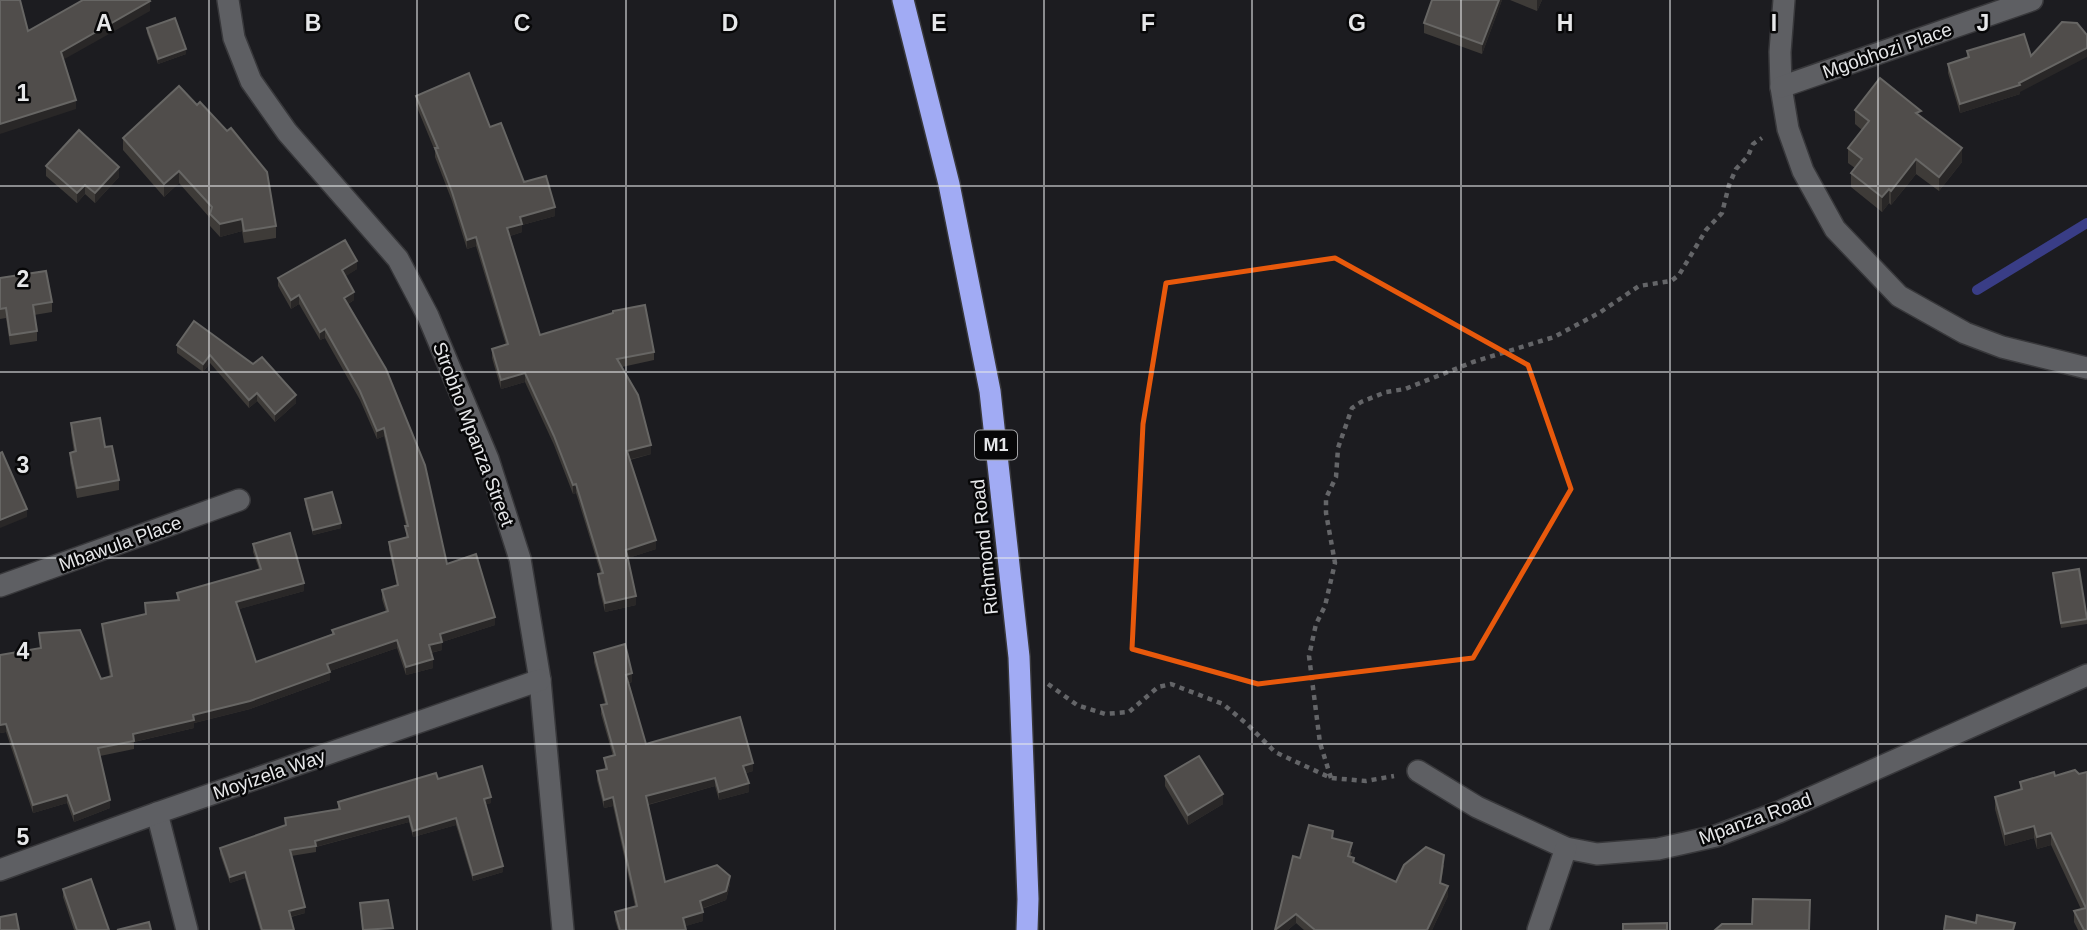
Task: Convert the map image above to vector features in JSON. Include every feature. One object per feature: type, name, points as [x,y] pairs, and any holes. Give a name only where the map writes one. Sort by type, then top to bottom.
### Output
[{"type":"highway","name":"Richmond Road","points":[[903,0],[949,184],[990,391],[1019,657],[1027,930]]},
{"type":"street","name":"Strobho Mpanza Street","points":[[228,0],[234,38],[251,81],[287,132],[398,260],[428,316],[488,460],[520,559],[540,680],[563,930]]},
{"type":"street","points":[[1784,0],[1780,52],[1781,87],[1788,129],[1803,171],[1835,229],[1899,296],[1965,333],[2002,347],[2087,368]]},
{"type":"street","name":"Mgobhozi Place","points":[[1781,87],[2032,0]]},
{"type":"street","name":"Mbawula Place","points":[[0,586],[239,500]]},
{"type":"street","name":"Mpanza Road","points":[[1418,771],[1477,807],[1566,848],[1597,853],[1658,849],[1716,836],[1779,813],[2087,675]]},
{"type":"street","name":"Moyizela Way","points":[[0,870],[540,680]]},
{"type":"street","points":[[157,813],[187,930]]},
{"type":"street","points":[[1538,930],[1566,848]]},
{"type":"path","points":[[1331,778],[1320,743],[1310,656],[1316,624],[1325,606],[1335,563],[1326,498],[1336,477],[1338,448],[1352,408],[1386,392],[1405,389],[1473,362],[1554,337],[1600,313],[1639,286],[1671,281],[1679,275],[1706,230],[1721,213],[1729,185],[1753,144],[1788,129]]},
{"type":"path","points":[[1019,657],[1058,693],[1077,705],[1105,714],[1129,712],[1158,687],[1171,684],[1223,704],[1248,724],[1275,752],[1331,778],[1366,781],[1418,771]]},
{"type":"highlighted area","points":[[1335,258],[1528,365],[1571,489],[1473,658],[1258,684],[1132,649],[1143,424],[1166,283]]},
{"type":"building","points":[[0,0],[20,0],[28,31],[83,0],[150,1],[61,52],[76,100],[0,124]]},
{"type":"building","points":[[1432,0],[1499,0],[1482,44],[1424,23]]},
{"type":"building","points":[[175,18],[186,49],[158,59],[147,28]]},
{"type":"building","points":[[2062,22],[2077,23],[2087,35],[2087,48],[2019,83],[2020,85],[1960,104],[1948,64],[1969,57],[1967,51],[2024,34],[2031,56]]},
{"type":"building","points":[[469,73],[490,127],[501,123],[524,182],[546,176],[555,207],[520,217],[522,224],[507,228],[540,335],[613,311],[645,305],[654,352],[617,359],[638,395],[651,445],[627,451],[656,540],[626,550],[636,596],[605,603],[598,574],[603,573],[576,484],[573,485],[525,373],[501,380],[492,349],[508,344],[476,237],[467,240],[435,148],[438,148],[416,96]]},
{"type":"building","points":[[1880,78],[1921,111],[1916,113],[1962,148],[1939,177],[1916,159],[1891,191],[1889,189],[1882,197],[1851,173],[1862,159],[1848,148],[1869,121],[1855,110]]},
{"type":"building","points":[[179,86],[197,105],[200,102],[227,131],[231,128],[267,172],[276,226],[244,231],[242,219],[220,224],[210,214],[212,207],[179,171],[164,184],[123,138]]},
{"type":"building","points":[[79,130],[119,167],[95,193],[85,185],[77,193],[46,166]]},
{"type":"building","points":[[345,240],[357,261],[342,270],[354,292],[344,298],[386,369],[425,465],[447,564],[476,554],[495,617],[440,634],[442,642],[429,645],[433,659],[406,667],[397,640],[327,664],[330,672],[250,701],[193,715],[194,720],[133,734],[134,741],[98,748],[110,800],[74,814],[67,795],[33,805],[6,724],[0,725],[0,655],[41,648],[39,633],[80,630],[101,679],[112,676],[102,624],[146,614],[145,603],[179,600],[177,593],[261,569],[253,544],[290,533],[304,583],[236,602],[256,662],[334,634],[332,630],[388,611],[382,590],[398,585],[389,542],[408,537],[405,526],[408,526],[384,428],[377,431],[360,391],[325,329],[320,332],[299,295],[291,300],[278,278]]},
{"type":"building","points":[[46,271],[52,302],[33,305],[37,331],[10,335],[6,308],[0,309],[0,278]]},
{"type":"building","points":[[194,321],[253,364],[262,357],[296,395],[275,414],[257,393],[249,400],[210,355],[203,364],[177,345]]},
{"type":"building","points":[[100,418],[105,447],[112,446],[119,480],[77,488],[70,453],[76,451],[71,423]]},
{"type":"building","points":[[2,452],[27,509],[0,520],[0,453]]},
{"type":"building","points":[[332,492],[341,523],[313,530],[305,499]]},
{"type":"building","points":[[2079,569],[2087,619],[2061,623],[2053,573]]},
{"type":"building","points":[[625,644],[632,673],[626,675],[646,744],[740,717],[753,763],[743,766],[749,783],[719,792],[715,778],[646,796],[665,882],[717,865],[730,876],[726,891],[700,901],[703,912],[683,918],[686,930],[620,930],[615,912],[637,906],[613,797],[604,800],[597,771],[607,769],[604,758],[615,755],[601,705],[607,704],[594,653]]},
{"type":"building","points":[[1199,756],[1223,794],[1188,815],[1165,776]]},
{"type":"building","points":[[482,766],[491,797],[484,799],[503,866],[473,875],[456,818],[413,831],[409,816],[315,841],[316,846],[290,850],[305,907],[289,911],[294,930],[262,930],[245,872],[230,877],[220,848],[286,825],[285,818],[340,809],[338,802],[436,773],[438,779]]},
{"type":"building","points":[[2075,770],[2079,774],[2087,772],[2087,930],[2084,930],[2074,911],[2086,908],[2051,833],[2037,837],[2034,826],[2005,834],[1995,797],[2022,789],[2020,782],[2054,772],[2055,776]]},
{"type":"building","points":[[1309,825],[1333,831],[1332,838],[1352,843],[1348,856],[1354,858],[1353,862],[1396,882],[1404,865],[1426,847],[1444,855],[1440,883],[1448,886],[1427,930],[1315,930],[1296,914],[1275,930],[1293,856],[1300,858]]},
{"type":"building","points":[[91,879],[109,930],[77,930],[63,889]]},
{"type":"building","points":[[1753,899],[1810,900],[1809,930],[1715,930],[1722,924],[1752,924]]},
{"type":"building","points":[[388,900],[393,928],[363,930],[360,903]]},
{"type":"building","points":[[16,914],[19,930],[0,930],[0,917]]},
{"type":"building","points":[[1977,915],[2015,923],[2013,930],[1944,930],[1946,916],[1976,923]]},
{"type":"building","points":[[149,922],[151,930],[117,930]]},
{"type":"building","points":[[1667,923],[1667,930],[1623,930],[1623,924]]},
{"type":"waterway","points":[[1977,290],[2087,223]]}]
